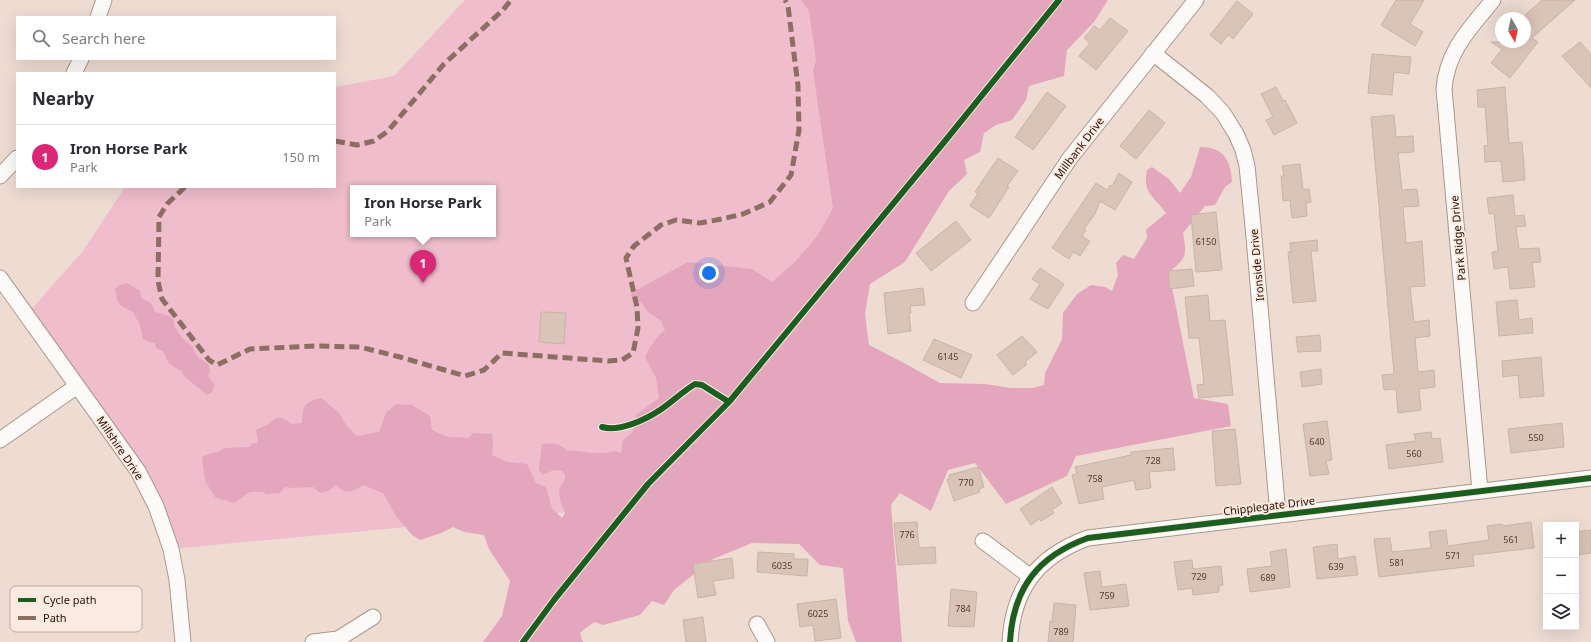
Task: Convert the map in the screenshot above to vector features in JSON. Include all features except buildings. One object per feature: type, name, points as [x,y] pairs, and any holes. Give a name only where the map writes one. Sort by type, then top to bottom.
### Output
[{"type":"street","points":[[98,16],[104,0]]},
{"type":"street","name":"Millbank Drive","points":[[973,303],[1070,158],[1196,0]]},
{"type":"street","name":"Park Ridge Drive","points":[[1480,491],[1444,89],[1445,76],[1449,62],[1456,49],[1493,0]]},
{"type":"street","name":"Ironside Drive","points":[[1153,53],[1207,96],[1223,113],[1236,134],[1243,150],[1247,166],[1253,226],[1278,515]]},
{"type":"street","points":[[74,72],[80,60]]},
{"type":"street","points":[[0,176],[16,159]]},
{"type":"street","name":"Millshire Drive","points":[[0,278],[138,471],[156,506],[171,548],[177,580],[184,642]]},
{"type":"street","points":[[0,440],[77,386]]},
{"type":"street","name":"Chipplegate Drive","points":[[1010,642],[1011,626],[1016,605],[1031,577],[1052,555],[1072,544],[1088,538],[1591,478]]},
{"type":"street","points":[[983,541],[1031,577]]},
{"type":"street","points":[[313,642],[338,639],[373,617]]},
{"type":"street","points":[[757,624],[767,642]]},
{"type":"shaded area","points":[[465,0],[827,0],[848,217],[600,509],[171,549],[156,506],[27,314],[83,251],[124,188],[336,188],[336,87],[394,76]]},
{"type":"shaded area","points":[[801,0],[1108,0],[1094,22],[1067,50],[1064,76],[1029,86],[1026,100],[1012,120],[996,125],[984,133],[980,152],[964,160],[967,174],[949,191],[905,262],[870,284],[865,314],[869,345],[940,383],[985,384],[1011,388],[1032,388],[1044,385],[1045,373],[1062,339],[1063,313],[1077,294],[1091,285],[1105,287],[1112,291],[1118,275],[1116,263],[1123,255],[1134,259],[1147,238],[1146,230],[1166,213],[1150,194],[1146,184],[1147,170],[1152,167],[1169,179],[1180,193],[1191,177],[1200,147],[1215,149],[1225,156],[1228,161],[1232,182],[1225,187],[1215,205],[1205,206],[1183,233],[1185,246],[1184,256],[1169,272],[1194,398],[1228,404],[1231,426],[1076,456],[1067,476],[1006,504],[975,463],[948,470],[931,511],[900,493],[891,505],[902,642],[856,642],[848,621],[843,568],[820,565],[799,544],[752,543],[713,559],[674,590],[664,605],[652,601],[640,615],[603,625],[595,622],[580,633],[583,642],[483,642],[502,616],[510,581],[489,549],[484,535],[464,532],[453,527],[420,540],[412,535],[396,516],[383,493],[363,485],[355,490],[346,492],[336,485],[328,491],[320,493],[313,487],[285,487],[280,493],[267,494],[262,492],[250,492],[234,503],[215,497],[205,481],[202,457],[225,448],[249,447],[253,443],[258,443],[256,430],[269,424],[277,418],[282,418],[292,424],[302,423],[304,408],[307,403],[321,398],[339,413],[347,426],[357,436],[379,432],[386,413],[396,404],[412,405],[430,416],[432,430],[447,437],[469,438],[473,433],[492,434],[492,455],[507,462],[527,464],[536,483],[546,487],[552,508],[562,518],[565,513],[560,500],[559,489],[565,479],[565,475],[562,471],[554,470],[542,475],[539,469],[542,444],[556,444],[567,451],[605,453],[616,451],[621,453],[623,440],[634,430],[636,415],[659,398],[656,378],[645,357],[653,342],[665,330],[661,321],[648,312],[640,301],[633,302],[631,293],[688,262],[752,269],[772,282],[795,262],[818,235],[833,208],[813,71],[816,60],[809,11]]},
{"type":"shaded area","points":[[127,283],[140,291],[142,299],[150,303],[155,312],[170,316],[174,321],[174,326],[183,339],[192,346],[197,356],[209,365],[210,371],[208,376],[215,385],[212,392],[207,395],[184,376],[182,371],[168,362],[164,352],[156,348],[155,343],[143,339],[140,325],[133,312],[121,306],[117,300],[115,289],[120,285]]},
{"type":"marked path","points":[[336,141],[357,145],[374,141],[388,131],[444,64],[503,10],[511,0]]},
{"type":"marked path","points":[[184,188],[167,204],[159,217],[158,281],[162,299],[209,360],[217,365],[250,349],[315,346],[360,347],[465,376],[484,370],[502,353],[608,361],[622,360],[633,353],[638,328],[637,307],[626,258],[634,246],[661,225],[676,220],[700,223],[722,219],[743,214],[770,202],[791,175],[799,130],[798,86],[788,6],[785,0]]},
{"type":"cycle path","points":[[523,642],[554,600],[648,484],[729,402],[945,141],[1059,0]]},
{"type":"cycle path","points":[[602,427],[616,428],[647,418],[695,384],[702,385],[729,402]]},
{"type":"cycle path","points":[[1010,642],[1016,606],[1031,576],[1055,554],[1070,545],[1088,538],[1591,478]]},
{"type":"place","name":"Iron Horse Park","points":[[423,283]]}]
